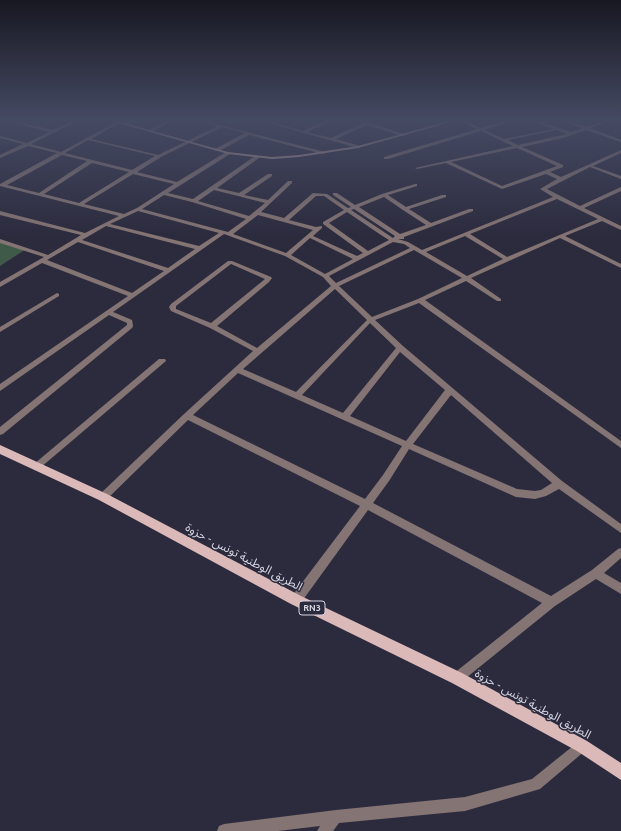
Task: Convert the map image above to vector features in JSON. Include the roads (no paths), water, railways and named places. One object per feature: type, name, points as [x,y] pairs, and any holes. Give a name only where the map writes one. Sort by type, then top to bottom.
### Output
[{"type":"main road","name":"الطريق الوطنية تونس - حزوة","points":[[0,448],[103,497],[296,600],[457,678],[582,746],[621,772]]},
{"type":"street","points":[[2,185],[52,158]]},
{"type":"street","points":[[79,158],[175,183]]},
{"type":"street","points":[[79,205],[156,158]]},
{"type":"street","points":[[136,208],[213,158]]},
{"type":"street","points":[[194,201],[257,158],[280,158]]},
{"type":"street","points":[[417,168],[465,158]]},
{"type":"street","points":[[447,162],[502,188],[561,166],[543,158]]},
{"type":"street","points":[[607,158],[543,189],[621,228]]},
{"type":"street","points":[[40,194],[91,161]]},
{"type":"street","points":[[590,166],[621,178]]},
{"type":"street","points":[[546,172],[561,179]]},
{"type":"street","points":[[240,195],[270,175]]},
{"type":"street","points":[[0,388],[199,248],[250,218],[290,182]]},
{"type":"street","points":[[0,286],[105,224],[163,193],[175,183]]},
{"type":"street","points":[[2,185],[124,215]]},
{"type":"street","points":[[287,255],[324,223],[347,210],[384,195],[415,185]]},
{"type":"street","points":[[213,188],[268,202]]},
{"type":"street","points":[[580,208],[621,189]]},
{"type":"street","points":[[163,193],[250,218]]},
{"type":"street","points":[[285,220],[315,194],[328,196],[347,210],[466,278],[499,300]]},
{"type":"street","points":[[335,194],[397,238]]},
{"type":"street","points":[[384,195],[430,225]]},
{"type":"street","points":[[405,209],[444,196]]},
{"type":"street","points":[[421,252],[467,235],[557,197]]},
{"type":"street","points":[[136,208],[226,233],[287,255],[325,276],[400,348],[558,484],[621,529]]},
{"type":"street","points":[[325,276],[356,258],[397,238],[471,210]]},
{"type":"street","points":[[0,213],[86,235]]},
{"type":"street","points":[[257,213],[317,229]]},
{"type":"street","points":[[298,396],[370,320],[420,300],[507,259],[602,219]]},
{"type":"street","points":[[324,223],[367,253]]},
{"type":"street","points":[[105,224],[199,248]]},
{"type":"street","points":[[467,235],[507,259]]},
{"type":"street","points":[[308,236],[356,258]]},
{"type":"street","points":[[560,236],[621,266]]},
{"type":"street","points":[[77,240],[168,270]]},
{"type":"street","points":[[0,241],[50,257]]},
{"type":"street","points":[[103,497],[187,416],[258,351],[336,285],[414,248]]},
{"type":"street","points":[[43,261],[132,295]]},
{"type":"street","points":[[212,326],[269,278],[230,262],[172,307],[173,310],[212,326],[258,351]]},
{"type":"street","points":[[0,330],[57,295]]},
{"type":"street","points":[[420,300],[621,445]]},
{"type":"street","points":[[0,432],[130,326],[130,322],[107,312]]},
{"type":"street","points":[[345,416],[400,348]]},
{"type":"street","points":[[37,466],[162,361]]},
{"type":"street","points":[[238,370],[516,492],[526,495],[543,493],[558,484]]},
{"type":"street","points":[[296,600],[408,445],[450,390]]},
{"type":"street","points":[[187,416],[366,504],[551,602]]},
{"type":"street","points":[[457,678],[551,602],[596,573],[621,552]]},
{"type":"street","points":[[596,573],[621,589]]},
{"type":"street","points":[[224,831],[336,817],[465,804],[535,784],[582,746]]},
{"type":"street","points":[[324,831],[336,817]]}]
